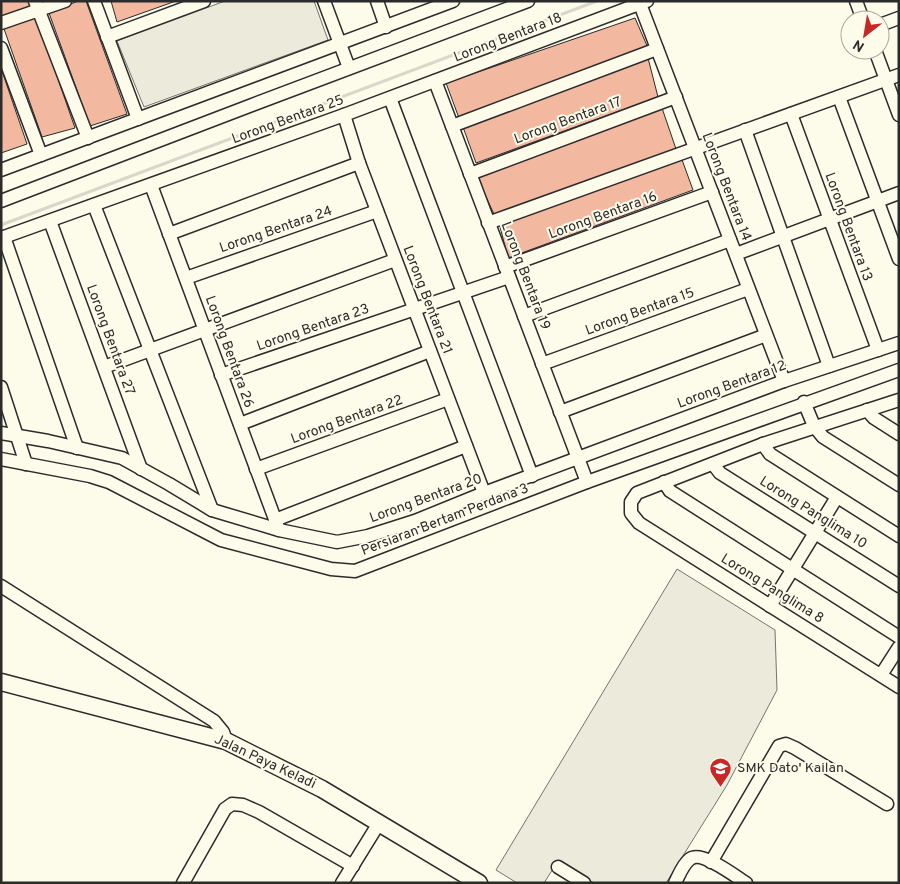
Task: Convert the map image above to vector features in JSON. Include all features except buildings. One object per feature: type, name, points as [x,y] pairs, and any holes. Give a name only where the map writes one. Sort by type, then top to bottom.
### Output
[{"type":"main road","name":"Jalan Paya Keladi","points":[[1,682],[226,741],[322,789],[479,883]]},
{"type":"street","points":[[1,23],[36,6],[65,1]]},
{"type":"street","points":[[94,1],[138,119]]},
{"type":"street","points":[[107,37],[204,1]]},
{"type":"street","points":[[324,1],[349,68]]},
{"type":"street","points":[[377,1],[386,27]]},
{"type":"street","points":[[1,170],[386,27],[434,5],[453,1]]},
{"type":"street","points":[[1,201],[528,1]]},
{"type":"street","name":"Lorong Bentara 14","points":[[644,3],[657,49],[784,381]]},
{"type":"street","name":"Lorong Bentara 18","points":[[435,82],[644,3]]},
{"type":"street","points":[[36,6],[88,138]]},
{"type":"street","points":[[1,48],[41,155]]},
{"type":"street","points":[[452,126],[657,49]]},
{"type":"street","points":[[879,60],[899,115]]},
{"type":"street","points":[[488,223],[899,75]]},
{"type":"street","name":"Lorong Bentara 25","points":[[2,238],[435,82]]},
{"type":"street","name":"Lorong Bentara 19","points":[[435,82],[586,482]]},
{"type":"street","name":"Lorong Bentara 17","points":[[470,174],[676,97]]},
{"type":"street","points":[[839,97],[899,259]]},
{"type":"street","points":[[390,98],[532,476]]},
{"type":"street","name":"Lorong Bentara 13","points":[[791,114],[878,350]]},
{"type":"street","name":"Lorong Bentara 21","points":[[344,115],[358,163],[484,493]]},
{"type":"street","points":[[745,130],[829,366]]},
{"type":"street","points":[[169,234],[358,163]]},
{"type":"street","name":"Lorong Bentara 26","points":[[151,185],[277,525]]},
{"type":"street","name":"Lorong Bentara 16","points":[[462,293],[507,272],[712,192]]},
{"type":"street","points":[[736,254],[899,193]]},
{"type":"street","points":[[94,205],[212,510]]},
{"type":"street","name":"Lorong Bentara 24","points":[[186,278],[377,211]]},
{"type":"street","name":"Lorong Bentara 27","points":[[50,221],[142,469]]},
{"type":"street","points":[[2,238],[77,448]]},
{"type":"street","points":[[524,316],[730,240]]},
{"type":"street","points":[[104,367],[395,260]]},
{"type":"street","name":"Lorong Bentara 15","points":[[542,364],[748,288]]},
{"type":"street","name":"Lorong Bentara 23","points":[[221,375],[462,293]]},
{"type":"street","points":[[560,412],[766,335]]},
{"type":"street","name":"Lorong Bentara 12","points":[[578,459],[784,381],[899,343]]},
{"type":"street","points":[[240,424],[430,351]]},
{"type":"street","name":"Persiaran Bertam Perdana 3","points":[[1,459],[90,476],[109,482],[221,540],[344,571],[355,571],[586,482],[804,402],[899,370]]},
{"type":"street","points":[[1,387],[26,464]]},
{"type":"street","name":"Lorong Bentara 22","points":[[256,469],[448,399]]},
{"type":"street","points":[[899,400],[814,426],[664,482],[670,491],[899,637]]},
{"type":"street","points":[[804,402],[814,426],[823,437],[899,485]]},
{"type":"street","points":[[867,410],[874,418],[899,434]]},
{"type":"street","name":"Lorong Bentara 20","points":[[1,434],[122,458],[212,510],[277,525],[337,542],[368,536],[415,522],[484,493],[578,459]]},
{"type":"street","points":[[763,444],[770,454],[899,536]]},
{"type":"street","points":[[277,525],[466,446]]},
{"type":"street","name":"Lorong Panglima 10","points":[[713,464],[720,473],[899,586]]},
{"type":"street","name":"Lorong Panglima 8","points":[[664,482],[637,493],[631,502],[631,513],[639,523],[899,687]]},
{"type":"street","points":[[770,606],[837,497]]},
{"type":"street","points":[[1,586],[214,721],[223,732],[226,741]]},
{"type":"street","points":[[881,675],[899,647]]},
{"type":"street","points":[[711,862],[779,746],[786,744],[795,748],[887,804]]},
{"type":"street","points":[[182,883],[225,809],[232,804],[243,804],[353,866]]},
{"type":"street","points":[[342,883],[379,823]]},
{"type":"street","points":[[675,883],[692,857],[701,857],[746,883]]},
{"type":"street","points":[[558,867],[584,883]]},
{"type":"shaded area","points":[[225,1],[314,1],[328,40],[144,107],[117,41]]},
{"type":"shaded area","points":[[677,569],[775,630],[777,690],[727,785],[666,883],[594,883],[558,861],[544,883],[517,883],[496,870]]},
{"type":"waterway","points":[[1,225],[597,1]]},
{"type":"place","name":"SMK Dato' Kailan","points":[[721,787]]}]
